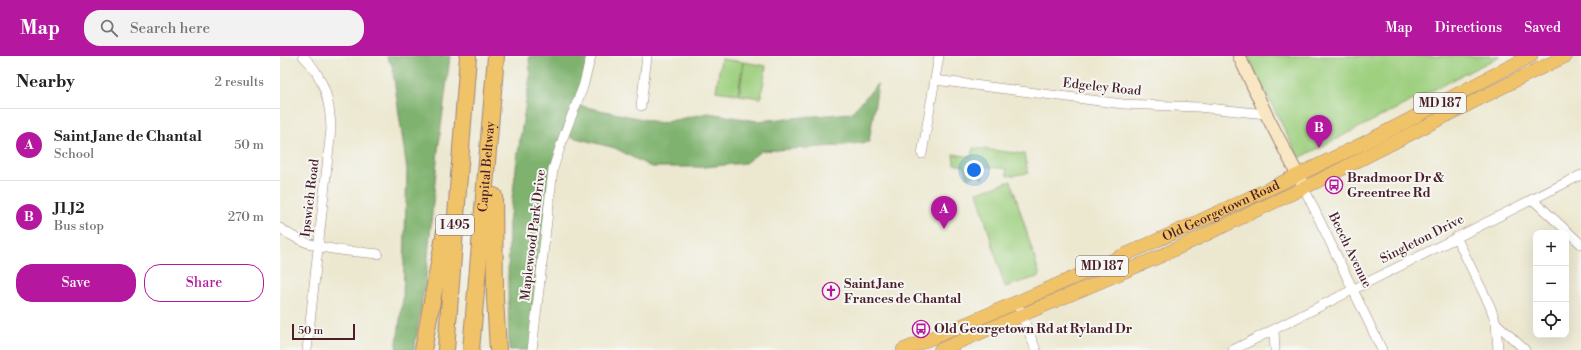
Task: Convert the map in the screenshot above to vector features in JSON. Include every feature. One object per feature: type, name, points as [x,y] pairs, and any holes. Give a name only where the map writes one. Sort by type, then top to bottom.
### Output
[{"type":"highway","name":"Capital Beltway","points":[[446,350],[468,56]]},
{"type":"highway","name":"Capital Beltway","points":[[471,350],[496,56]]},
{"type":"highway","points":[[423,350],[442,250],[464,101]]},
{"type":"highway","points":[[493,102],[495,298],[498,350]]},
{"type":"main road","name":"Old Georgetown Road","points":[[903,350],[1017,303],[1160,239],[1365,142],[1514,60],[1531,56]]},
{"type":"main road","name":"Old Georgetown Road","points":[[940,350],[1163,255],[1304,188],[1566,56]]},
{"type":"street","name":"Ipswich Road","points":[[303,56],[311,63],[325,88],[330,109],[331,129],[307,350]]},
{"type":"street","name":"Maplewood Park Drive","points":[[532,350],[553,169],[564,135],[583,87],[591,56]]},
{"type":"street","points":[[641,106],[647,56]]},
{"type":"street","points":[[922,154],[939,56]]},
{"type":"street","name":"Beech Avenue","points":[[1239,56],[1266,114],[1354,288],[1382,350]]},
{"type":"street","points":[[1514,60],[1520,78]]},
{"type":"street","name":"Edgeley Road","points":[[935,80],[1123,104],[1198,107],[1266,114]]},
{"type":"street","name":"Singleton Drive","points":[[1233,350],[1581,175]]},
{"type":"street","points":[[1532,199],[1581,244]]},
{"type":"street","points":[[280,228],[305,243],[317,247],[378,254]]},
{"type":"street","points":[[1456,237],[1490,306],[1496,323],[1498,350]]},
{"type":"street","points":[[1017,303],[1036,350]]},
{"type":"street","points":[[1496,323],[1525,350]]},
{"type":"street","points":[[1274,330],[1275,350]]},
{"type":"green space","points":[[386,56],[450,56],[438,150],[426,278],[414,350],[396,350],[403,298],[407,170],[392,65]]},
{"type":"green space","points":[[529,56],[591,56],[576,105],[661,123],[708,113],[757,121],[851,113],[878,84],[869,142],[836,146],[761,151],[745,163],[704,167],[651,167],[615,148],[564,135],[553,169],[532,350],[509,350],[509,223],[530,77]]},
{"type":"green space","points":[[1247,56],[1500,56],[1299,158]]},
{"type":"green space","points":[[721,59],[743,62],[738,94],[716,91]]},
{"type":"green space","points":[[744,62],[766,66],[761,98],[739,95]]},
{"type":"green space","points":[[973,148],[1024,154],[1028,173],[1007,176],[1007,169],[985,166],[982,179],[978,173],[969,179],[964,166],[954,164],[953,154],[971,157]]},
{"type":"green space","points":[[1011,181],[1040,276],[1005,287],[977,192]]},
{"type":"place","name":"J1 J2","points":[[1319,148]]},
{"type":"place","name":"Bradmoor Dr & Greentree Rd","points":[[1334,185]]},
{"type":"place","name":"Saint Jane de Chantal","points":[[944,229]]},
{"type":"place","name":"Saint Jane Frances de Chantal","points":[[831,291]]},
{"type":"place","name":"Old Georgetown Rd at Ryland Dr","points":[[921,329]]}]
